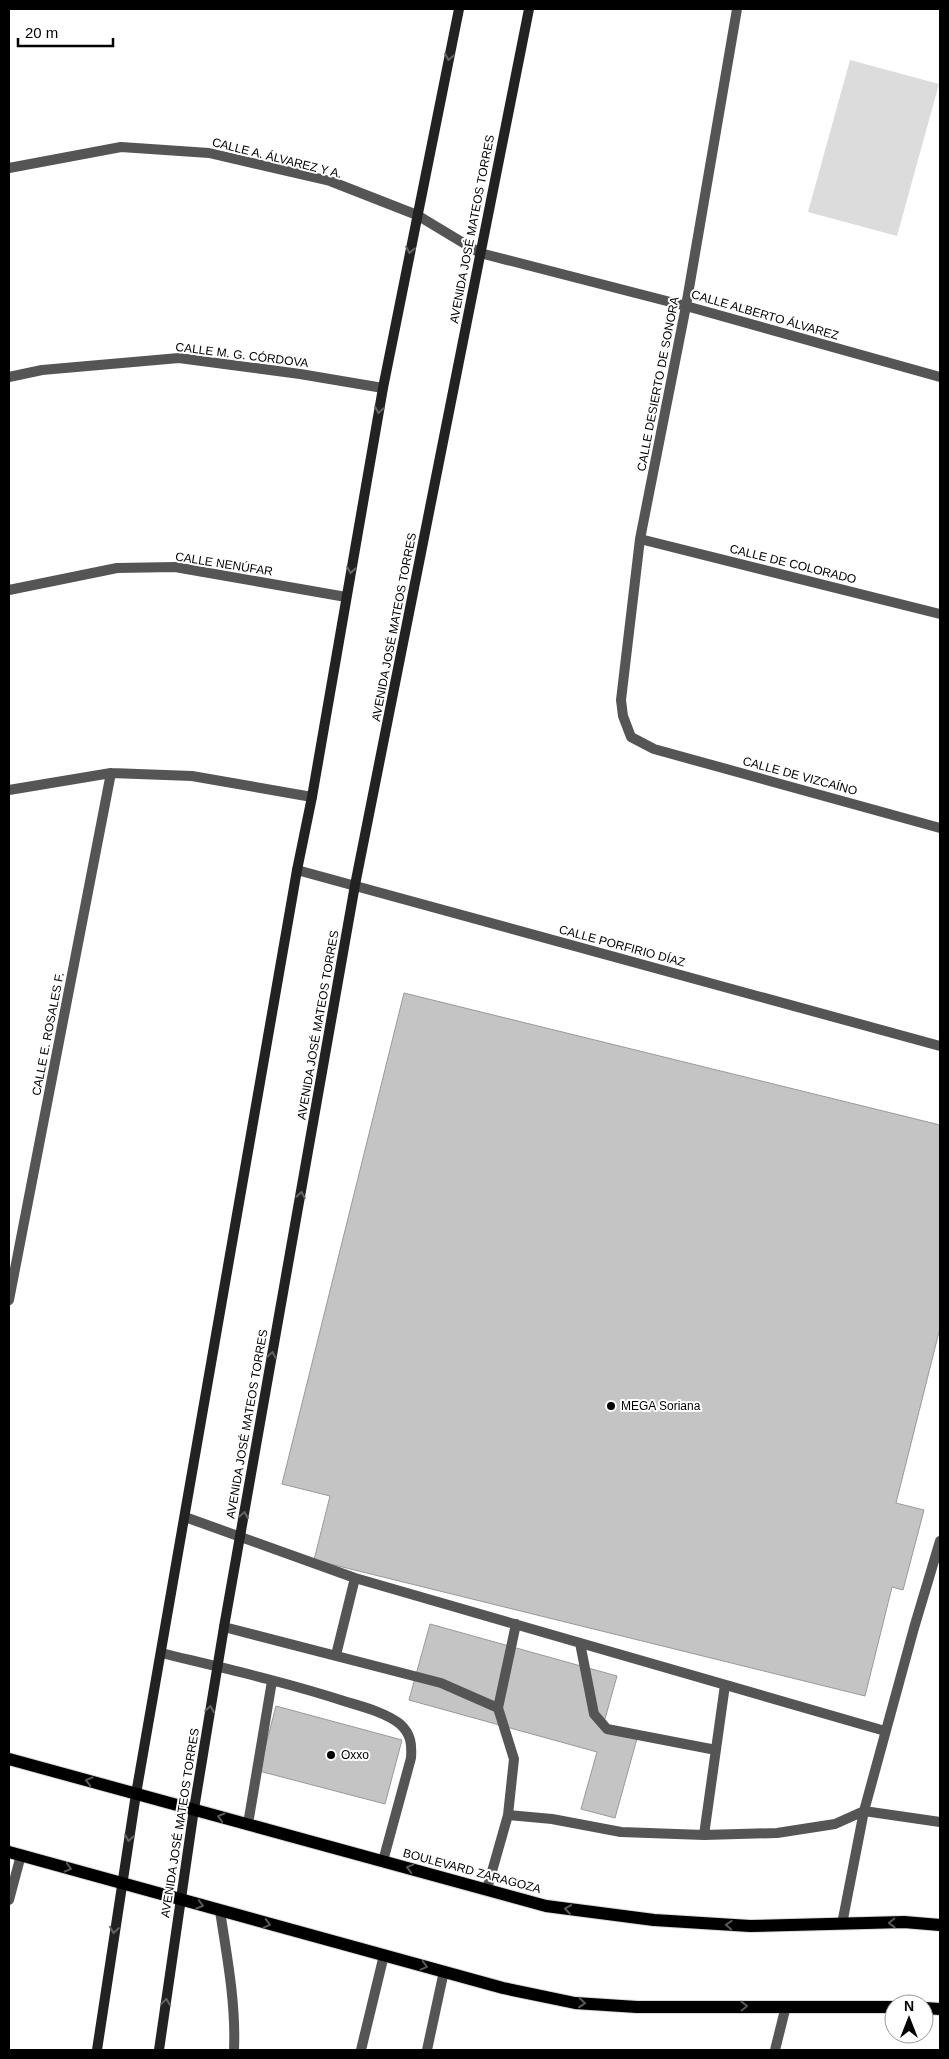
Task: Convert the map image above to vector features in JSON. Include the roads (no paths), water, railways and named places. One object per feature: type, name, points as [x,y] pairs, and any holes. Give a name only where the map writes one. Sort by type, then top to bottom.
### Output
[{"type":"main road","name":"BOULEVARD ZARAGOZA","points":[[9,1759],[546,1906],[654,1920],[750,1926],[904,1922],[940,1924]]},
{"type":"main road","points":[[15,1853],[503,1988],[575,2003],[637,2007],[884,2007]]},
{"type":"street","points":[[96,2050],[121,1882],[297,870],[312,798],[383,388],[459,9]]},
{"type":"street","name":"AVENIDA JOSÉ MATEOS TORRES","points":[[159,2050],[180,1900],[224,1627],[356,885],[529,9]]},
{"type":"street","name":"CALLE DESIERTO DE SONORA","points":[[654,749],[630,737],[623,716],[621,700],[640,539],[686,306],[737,9]]},
{"type":"street","name":"CALLE A. ÁLVAREZ Y A.","points":[[9,168],[121,147],[209,153],[330,181],[417,216]]},
{"type":"street","name":"CALLE ALBERTO ÁLVAREZ","points":[[417,216],[480,253],[686,306],[940,377]]},
{"type":"street","name":"CALLE M. G. CÓRDOVA","points":[[9,377],[42,370],[179,358],[300,374],[383,388]]},
{"type":"street","name":"CALLE DE COLORADO","points":[[640,539],[940,614]]},
{"type":"street","name":"CALLE NENÚFAR","points":[[9,590],[117,568],[175,567],[346,597]]},
{"type":"street","name":"CALLE DE VIZCAÍNO","points":[[654,749],[940,828]]},
{"type":"street","points":[[9,790],[111,773],[192,776],[312,798]]},
{"type":"street","name":"CALLE E. ROSALES F.","points":[[9,1300],[111,773]]},
{"type":"street","name":"CALLE PORFIRIO DÍAZ","points":[[297,870],[940,1046]]},
{"type":"street","points":[[185,1516],[355,1578],[885,1730]]},
{"type":"street","points":[[842,1924],[864,1811],[885,1730],[940,1540]]},
{"type":"street","points":[[336,1655],[355,1578]]},
{"type":"street","points":[[487,1889],[508,1815],[514,1759],[498,1708],[516,1624]]},
{"type":"street","points":[[224,1627],[441,1683],[498,1708]]},
{"type":"street","points":[[580,1642],[594,1714],[607,1729],[716,1750]]},
{"type":"street","points":[[161,1653],[323,1694],[370,1710],[398,1723],[407,1732],[412,1744],[411,1758],[383,1861]]},
{"type":"street","points":[[248,1824],[272,1681]]},
{"type":"street","points":[[704,1835],[725,1685]]},
{"type":"street","points":[[508,1815],[552,1819],[621,1832],[704,1835],[777,1833],[835,1824],[864,1811],[940,1822]]},
{"type":"street","points":[[9,1900],[15,1853]]},
{"type":"street","points":[[220,1911],[232,1984],[235,2027],[234,2050]]},
{"type":"street","points":[[361,2050],[384,1955]]},
{"type":"street","points":[[427,2050],[444,1972]]},
{"type":"street","points":[[775,2050],[786,2006]]},
{"type":"place","name":"MEGA Soriana","points":[[611,1406]]},
{"type":"place","name":"Oxxo","points":[[331,1755]]}]
